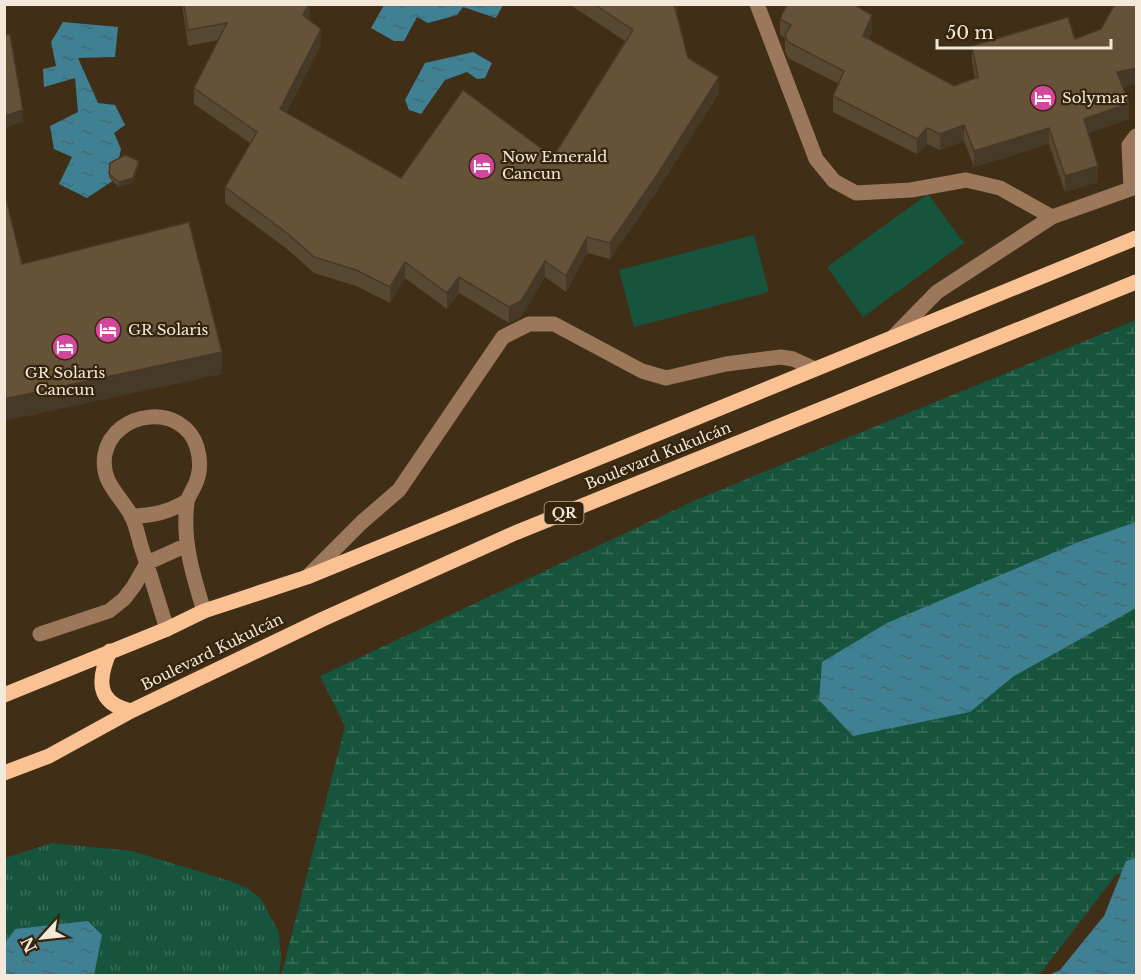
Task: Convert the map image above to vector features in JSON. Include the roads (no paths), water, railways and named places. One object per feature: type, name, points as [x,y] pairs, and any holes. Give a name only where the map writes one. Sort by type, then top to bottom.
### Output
[{"type":"main road","name":"Boulevard Kukulcán","points":[[4,695],[167,629],[204,611],[307,577],[1137,238]]},
{"type":"main road","name":"Boulevard Kukulcán","points":[[4,773],[49,756],[131,711],[323,619],[515,533],[1137,282]]},
{"type":"main road","points":[[110,651],[101,670],[104,692],[113,704],[131,711]]},
{"type":"lane","points":[[757,4],[816,159],[834,181],[856,193],[911,190],[966,180],[1000,188],[1052,217]]},
{"type":"lane","points":[[892,337],[937,292],[1052,217],[1134,188],[1129,145],[1137,135]]},
{"type":"lane","points":[[307,577],[362,522],[399,490],[503,337],[529,324],[554,324],[642,371],[666,378],[726,364],[781,357],[793,359],[815,369]]},
{"type":"lane","points":[[167,629],[131,516],[115,495],[107,479],[105,455],[113,436],[121,427],[137,418],[163,417],[176,422],[188,432],[197,445],[201,466],[197,482],[187,501],[187,545],[204,611]]},
{"type":"lane","points":[[131,516],[160,514],[187,501]]},
{"type":"lane","points":[[40,634],[109,611],[124,599],[147,563],[187,545]]},
{"type":"water","points":[[384,5],[503,5],[496,18],[463,7],[457,15],[428,23],[417,17],[404,41],[394,41],[371,28]]},
{"type":"water","points":[[63,22],[118,27],[115,57],[78,58],[98,103],[115,105],[125,125],[114,133],[121,149],[114,180],[87,198],[59,184],[72,157],[54,149],[50,126],[78,112],[75,78],[44,87],[43,69],[56,66],[51,42]]},
{"type":"water","points":[[473,52],[492,63],[485,78],[477,79],[467,72],[445,80],[421,114],[409,110],[405,100],[425,63]]},
{"type":"water","points":[[1136,522],[1136,608],[1014,676],[970,712],[853,736],[819,700],[822,662],[887,623],[1081,541]]},
{"type":"water","points":[[1136,858],[1136,975],[1049,975],[1060,970],[1104,916],[1126,861]]},
{"type":"water","points":[[88,921],[102,935],[94,975],[5,975],[5,943],[15,929]]},
{"type":"place","name":"Solymar","points":[[1043,98]]},
{"type":"place","name":"Now Emerald Cancun","points":[[482,166]]},
{"type":"place","name":"GR Solaris","points":[[108,330]]},
{"type":"place","name":"GR Solaris Cancun","points":[[65,347]]}]
